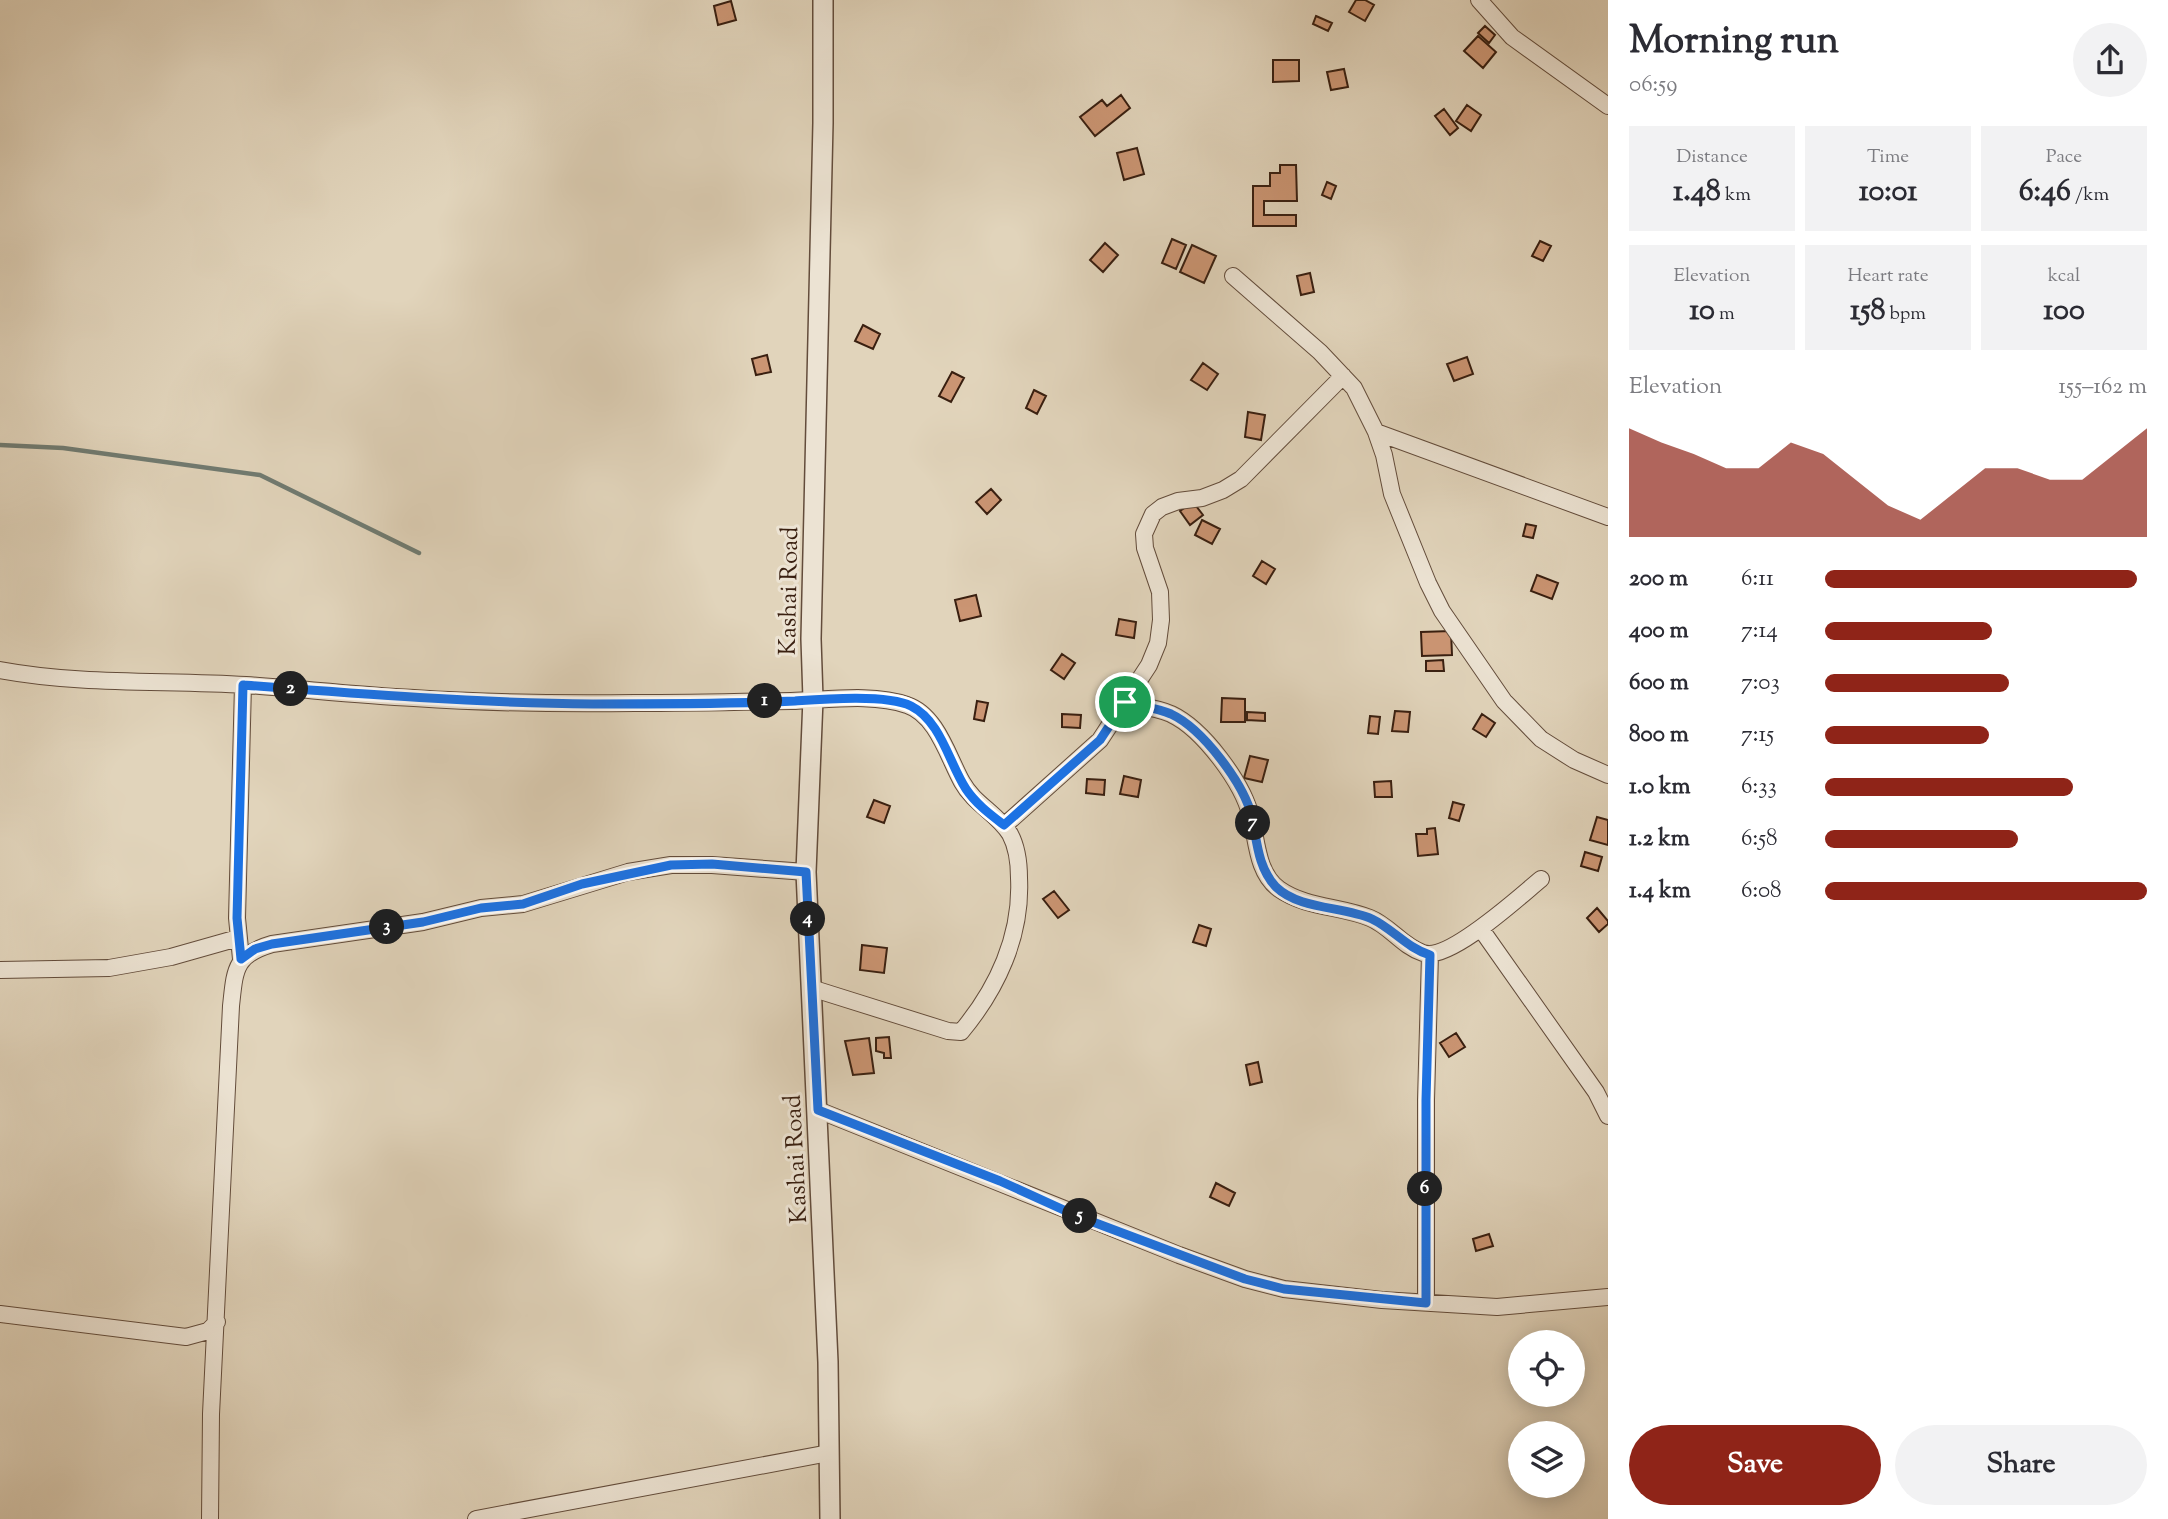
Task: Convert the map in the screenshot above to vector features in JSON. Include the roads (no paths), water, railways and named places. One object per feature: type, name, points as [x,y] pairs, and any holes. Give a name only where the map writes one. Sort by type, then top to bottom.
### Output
[{"type":"street","name":"Kashai Road","points":[[822,0],[823,123],[811,639],[813,699],[806,872],[818,1110],[830,1519]]},
{"type":"street","points":[[1479,0],[1512,37],[1608,106]]},
{"type":"street","points":[[1233,276],[1281,316],[1354,388],[1376,432],[1392,494],[1442,611],[1504,701],[1541,739],[1574,760],[1608,775]]},
{"type":"street","points":[[1004,825],[1100,740],[1149,664],[1158,643],[1160,592],[1144,548],[1144,534],[1153,514],[1162,506],[1178,500],[1202,498],[1241,479],[1343,376]]},
{"type":"street","points":[[1376,432],[1608,517]]},
{"type":"street","points":[[0,670],[107,682],[243,685],[415,698],[556,703],[813,699],[891,701],[910,705],[934,728],[967,791],[1004,825],[1013,839],[1019,868],[1021,903],[1002,968],[983,1005],[961,1032],[948,1031],[811,988]]},
{"type":"street","points":[[210,1519],[211,1403],[231,1006],[234,977],[241,959],[238,938],[243,685]]},
{"type":"street","points":[[1125,702],[1171,714],[1185,723],[1234,778],[1246,799],[1261,862],[1278,888],[1300,900],[1369,918],[1407,945],[1430,955],[1443,952],[1481,929],[1541,879]]},
{"type":"street","points":[[241,959],[255,949],[272,944],[423,922],[481,908],[523,904],[582,884],[671,865],[712,864],[806,872]]},
{"type":"street","points":[[1481,929],[1596,1093],[1608,1116]]},
{"type":"street","points":[[0,970],[109,968],[162,959],[238,938]]},
{"type":"street","points":[[1426,1303],[1426,1100],[1430,955]]},
{"type":"street","points":[[818,1110],[1000,1181],[1090,1221],[1245,1279],[1284,1289],[1497,1307],[1608,1297]]},
{"type":"street","points":[[0,1314],[186,1337],[208,1331],[217,1322]]},
{"type":"street","points":[[476,1519],[829,1453]]},
{"type":"waterway","points":[[0,445],[63,448],[260,475],[419,553]]}]
